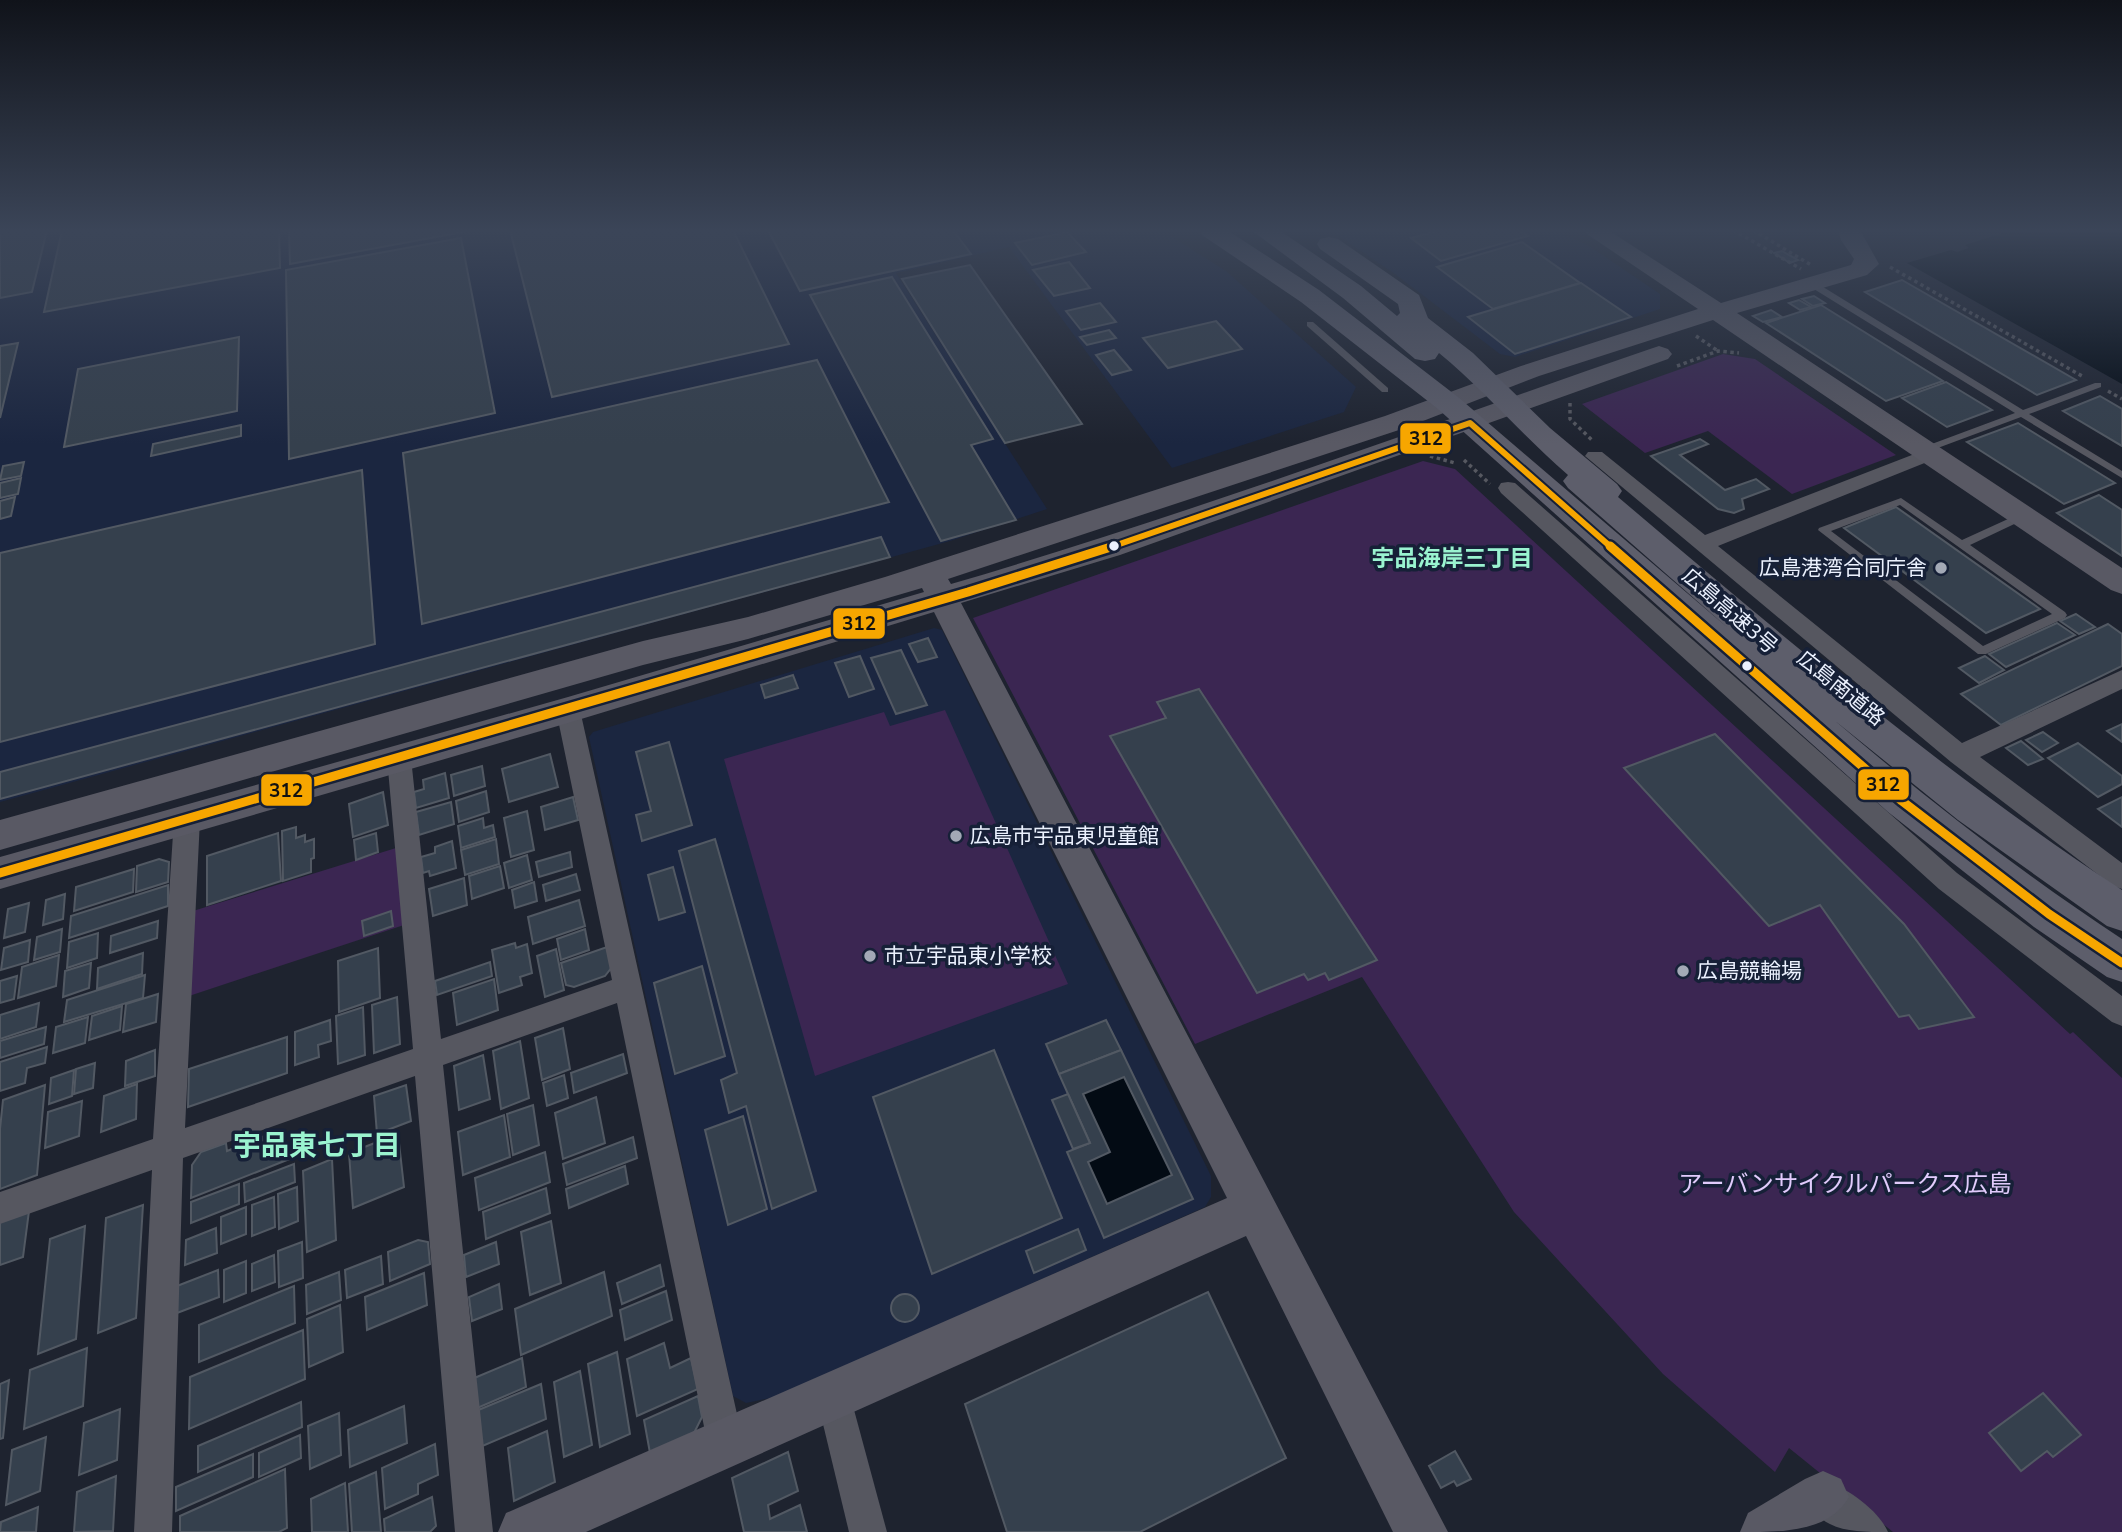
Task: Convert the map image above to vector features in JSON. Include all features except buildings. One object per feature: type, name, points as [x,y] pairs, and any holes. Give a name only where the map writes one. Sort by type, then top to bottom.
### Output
[{"type":"highway","points":[[1283,301],[1310,324],[1324,330],[1361,335]]},
{"type":"highway","name":"広島南道路","points":[[1317,301],[1459,413],[1569,524],[1902,801],[2049,914],[2122,963]]},
{"type":"highway","name":"広島高速3号","points":[[1363,301],[1883,739],[2053,867],[2122,913]]},
{"type":"highway","name":"広島南道路","points":[[1390,301],[1463,359],[1499,396],[1607,492],[1809,663],[1937,766],[2122,902]]},
{"type":"highway","points":[[1410,301],[1415,321]]},
{"type":"street","points":[[1702,301],[2122,583]]},
{"type":"street","points":[[0,835],[630,657],[1109,548],[1345,464],[1499,396],[1702,340],[1720,313],[1757,301]]},
{"type":"street","points":[[1702,544],[1927,452]]},
{"type":"street","points":[[1595,456],[1960,755],[2122,878]]},
{"type":"street","points":[[1508,488],[1569,524],[1948,881],[2122,1013]]},
{"type":"street","points":[[1607,492],[1646,497]]},
{"type":"street","points":[[0,873],[568,710],[936,586]]},
{"type":"street","points":[[936,586],[1421,1532]]},
{"type":"street","points":[[1809,663],[1861,674]]},
{"type":"street","points":[[1960,755],[2122,679]]},
{"type":"street","points":[[568,710],[725,1441]]},
{"type":"street","points":[[399,758],[474,1532]]},
{"type":"street","points":[[153,1532],[168,1151],[187,819]]},
{"type":"street","points":[[0,1208],[627,987]]},
{"type":"street","points":[[525,1532],[725,1441],[1255,1209]]},
{"type":"street","points":[[833,1395],[868,1532]]},
{"type":"street","points":[[1767,1532],[1824,1497],[1869,1532]]},
{"type":"lane","points":[[1840,301],[2122,475]]},
{"type":"lane","points":[[1310,324],[1385,390]]},
{"type":"lane","points":[[1927,452],[2098,385]]},
{"type":"lane","points":[[1901,500],[1962,544],[2061,615],[1982,651],[1823,530],[1901,500]]},
{"type":"lane","points":[[1962,544],[2022,516]]},
{"type":"path","points":[[1951,301],[2122,399]]},
{"type":"path","points":[[1430,456],[1455,463]]},
{"type":"shaded area","points":[[0,301],[914,301],[1047,509],[950,541],[0,802]]},
{"type":"shaded area","points":[[1049,301],[1260,301],[1356,387],[1344,412],[1172,468]]},
{"type":"shaded area","points":[[1431,301],[1660,301],[1660,309],[1515,357],[1500,354]]},
{"type":"shaded area","points":[[1975,301],[2122,301],[2122,384]]},
{"type":"shaded area","name":"市立宇品東小学校","points":[[934,628],[942,630],[1211,1176],[1211,1197],[1205,1207],[775,1397],[746,1403],[733,1396],[589,737],[593,732]]},
{"type":"shaded area","points":[[1124,1077],[1172,1175],[1107,1204],[1088,1162],[1110,1152],[1083,1094]]},
{"type":"green space","points":[[1723,354],[1755,359],[1896,455],[1792,494],[1708,431],[1645,453],[1582,404]]},
{"type":"green space","name":"アーバンサイクルパークス広島","points":[[1423,461],[1455,469],[2070,1034],[2073,1032],[2122,1078],[2122,1532],[1893,1532],[1789,1448],[1775,1472],[1663,1374],[1514,1212],[1362,977],[1195,1044],[973,618]]},
{"type":"green space","points":[[945,710],[1068,984],[815,1076],[724,759],[884,712],[890,726]]},
{"type":"green space","points":[[396,848],[404,925],[189,996],[193,911]]},
{"type":"transit line","name":"312","points":[[0,873],[968,592],[1151,534],[1470,423],[1902,801],[2049,914],[2122,963]]},
{"type":"place","name":"広島港湾合同庁舎","points":[[1941,568]]},
{"type":"place","name":"広島市宇品東児童館","points":[[956,836]]},
{"type":"place","name":"市立宇品東小学校","points":[[870,956]]},
{"type":"place","name":"広島競輪場","points":[[1683,971]]},
{"type":"district","name":"宇品海岸三丁目","points":[[1452,558]]},
{"type":"district","name":"宇品東七丁目","points":[[317,1145]]}]
